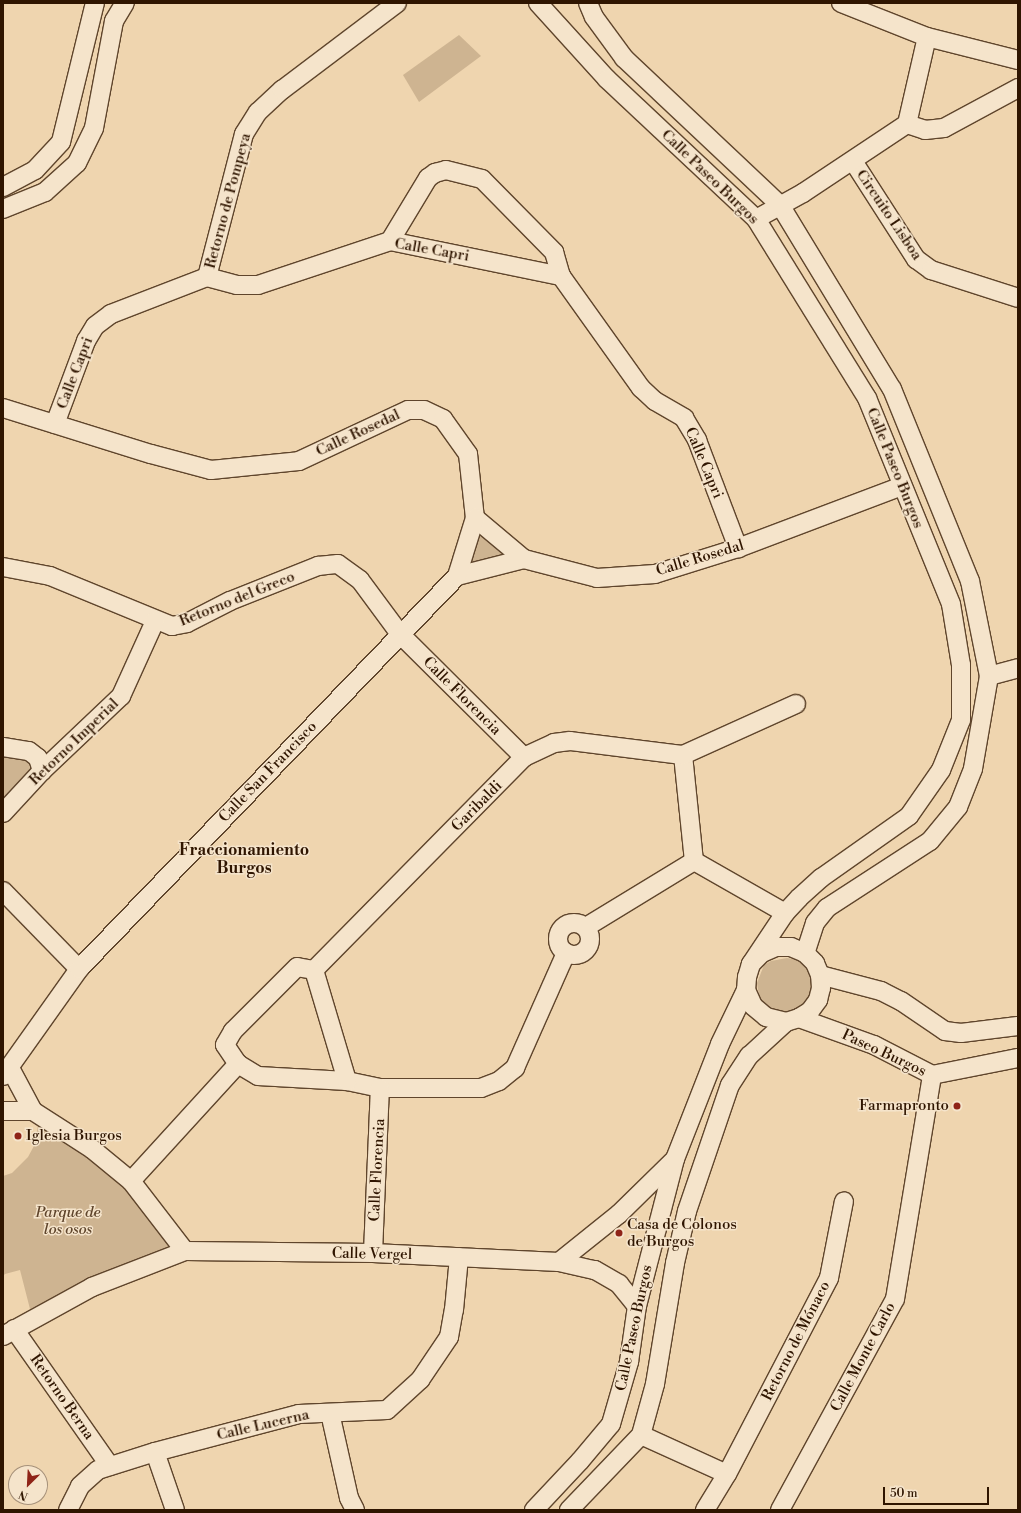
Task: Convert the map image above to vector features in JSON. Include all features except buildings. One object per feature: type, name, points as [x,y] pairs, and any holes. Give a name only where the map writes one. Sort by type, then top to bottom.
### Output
[{"type":"street","points":[[3,187],[35,170],[61,142],[95,3]]},
{"type":"street","points":[[3,209],[45,192],[78,163],[94,128],[114,21],[125,3]]},
{"type":"street","name":"Retorno de Pompeya","points":[[208,277],[244,134],[258,112],[282,90],[397,3]]},
{"type":"street","name":"Calle Paseo Burgos","points":[[538,3],[606,79],[756,219],[853,372],[867,398],[951,604],[961,665],[961,720],[941,770],[909,816],[864,850],[821,878],[785,913],[751,964]]},
{"type":"street","name":"Calle Paseo Burgos","points":[[588,3],[594,17],[624,58],[780,206],[892,389],[970,581],[989,676],[973,769],[958,807],[930,840],[827,908],[815,923],[805,953]]},
{"type":"street","points":[[841,3],[926,37],[1018,60]]},
{"type":"street","points":[[926,37],[907,124],[925,130],[944,128],[1018,88]]},
{"type":"street","points":[[606,79],[624,58]]},
{"type":"street","name":"Circuito Lisboa","points":[[756,219],[853,161],[907,124]]},
{"type":"street","name":"Circuito Lisboa","points":[[853,161],[916,259],[931,270],[1018,298]]},
{"type":"street","points":[[390,241],[428,178],[446,170],[482,179],[554,252],[561,276]]},
{"type":"street","name":"Calle Capri","points":[[55,424],[86,341],[95,326],[111,314],[208,277],[237,285],[258,285],[390,241],[561,276],[641,388],[655,401],[684,418],[697,440],[738,548]]},
{"type":"street","points":[[853,372],[867,372],[875,359]]},
{"type":"street","points":[[867,398],[878,388],[892,389]]},
{"type":"street","name":"Calle Rosedal","points":[[3,408],[211,470],[299,461],[408,410],[424,410],[443,419],[468,454],[475,518],[524,559],[596,578],[655,574],[738,548],[902,486]]},
{"type":"street","name":"Calle San Francisco","points":[[33,1111],[6,1072],[80,969],[457,576],[475,518]]},
{"type":"street","points":[[457,576],[524,559]]},
{"type":"street","name":"Retorno del Greco","points":[[3,567],[50,576],[155,621],[172,626],[187,623],[230,601],[318,566],[338,564],[360,580],[400,634]]},
{"type":"street","name":"Retorno Imperial","points":[[3,814],[42,771],[121,696],[155,621]]},
{"type":"street","name":"Calle Florencia","points":[[400,634],[524,757]]},
{"type":"street","points":[[989,676],[1018,668]]},
{"type":"street","points":[[694,861],[684,755],[796,704]]},
{"type":"street","name":"Garibaldi","points":[[314,970],[524,757],[554,743],[570,740],[684,755]]},
{"type":"street","points":[[3,746],[30,751],[38,758],[42,771]]},
{"type":"street","points":[[694,861],[785,913]]},
{"type":"street","points":[[586,927],[590,938],[587,949],[578,955],[566,953],[562,950],[557,940],[560,929],[570,922],[586,927],[694,861]]},
{"type":"street","points":[[3,891],[80,969]]},
{"type":"street","points":[[776,947],[791,947],[805,953],[815,963],[820,975],[821,988],[818,1000],[810,1011],[792,1020],[766,1017],[753,1006],[746,990],[747,976],[751,964],[762,953],[776,947]]},
{"type":"street","points":[[347,1082],[314,970],[297,967],[233,1031],[225,1045],[238,1064],[258,1076],[347,1082],[380,1088],[481,1088],[499,1081],[515,1068],[566,953]]},
{"type":"street","points":[[820,975],[881,991],[901,1001],[945,1031],[961,1033],[1018,1026]]},
{"type":"street","name":"Calle Paseo Burgos","points":[[534,1510],[580,1461],[611,1424],[629,1362],[637,1306],[675,1159],[720,1044],[746,990]]},
{"type":"street","name":"Calle Paseo Burgos","points":[[641,1435],[658,1367],[675,1262],[687,1211],[730,1085],[749,1056],[792,1020]]},
{"type":"street","name":"Paseo Burgos","points":[[792,1020],[874,1045],[911,1066],[932,1075],[1018,1058]]},
{"type":"street","points":[[131,1181],[238,1064]]},
{"type":"street","name":"Calle Monte Carlo","points":[[780,1510],[895,1299],[932,1075]]},
{"type":"street","name":"Calle Florencia","points":[[373,1253],[380,1088]]},
{"type":"street","points":[[3,1111],[33,1111],[92,1149],[131,1181],[185,1251],[92,1287],[9,1333]]},
{"type":"street","points":[[559,1262],[619,1214],[675,1159]]},
{"type":"street","name":"Retorno de Mónaco","points":[[705,1510],[727,1474],[829,1278],[844,1200]]},
{"type":"street","name":"Calle Vergel","points":[[185,1251],[373,1253],[559,1262],[595,1270],[619,1284],[637,1306]]},
{"type":"street","name":"Calle Lucerna","points":[[68,1510],[80,1486],[98,1470],[110,1466],[155,1452],[299,1414],[387,1410],[420,1380],[449,1336],[454,1310],[459,1257]]},
{"type":"street","name":"Retorno Berna","points":[[9,1333],[110,1466]]},
{"type":"street","points":[[633,1334],[663,1340]]},
{"type":"street","points":[[629,1362],[658,1367]]},
{"type":"street","points":[[330,1413],[352,1504]]},
{"type":"street","points":[[570,1510],[641,1435],[727,1474]]},
{"type":"street","points":[[597,1440],[604,1451],[618,1458]]},
{"type":"street","points":[[155,1452],[175,1510]]},
{"type":"street","points":[[580,1461],[590,1467],[600,1478]]},
{"type":"green space","points":[[459,35],[481,56],[419,102],[403,75]]},
{"type":"green space","points":[[475,525],[506,555],[469,568]]},
{"type":"green space","points":[[3,750],[29,760],[30,769],[29,776],[3,802]]},
{"type":"green space","points":[[787,958],[798,960],[810,973],[811,995],[800,1012],[774,1015],[760,1002],[757,983],[764,965],[771,961]]},
{"type":"green space","name":"Parque de los osos","points":[[39,1119],[100,1157],[176,1248],[158,1252],[30,1309],[20,1270],[5,1274],[3,1276],[3,1176],[12,1173],[28,1157],[35,1144]]},
{"type":"place","name":"Farmapronto","points":[[957,1106]]},
{"type":"place","name":"Iglesia Burgos","points":[[18,1136]]},
{"type":"place","name":"Casa de Colonos de Burgos","points":[[619,1233]]},
{"type":"district","name":"Fraccionamiento Burgos","points":[[244,859]]}]
